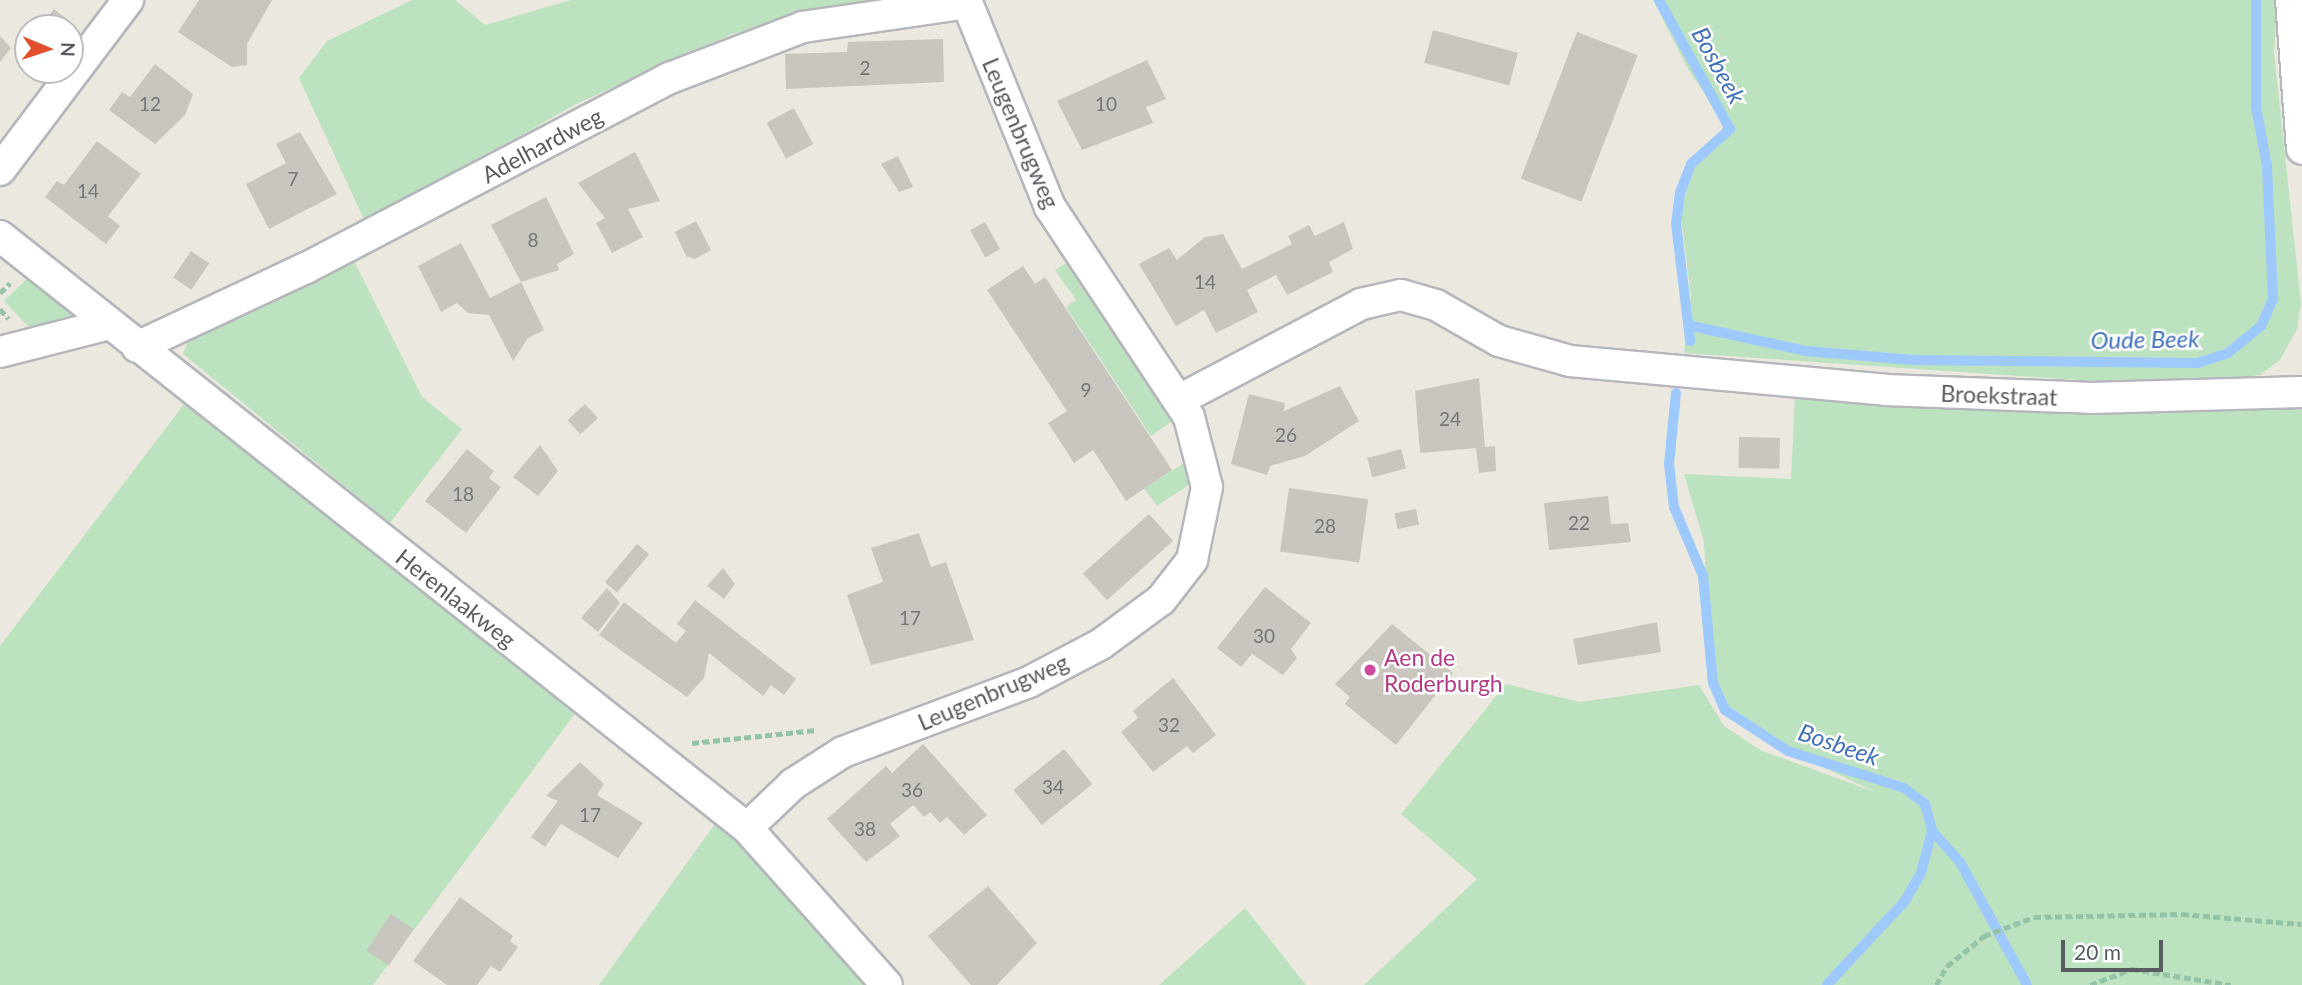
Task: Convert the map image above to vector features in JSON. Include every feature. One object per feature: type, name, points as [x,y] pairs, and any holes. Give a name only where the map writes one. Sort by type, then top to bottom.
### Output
[{"type":"street","points":[[0,170],[128,0]]},
{"type":"street","points":[[2291,0],[2302,149]]},
{"type":"street","name":"Adelhardweg","points":[[137,347],[306,268],[670,78],[803,27],[967,2]]},
{"type":"street","name":"Leugenbrugweg","points":[[747,828],[793,784],[859,746],[1029,682],[1101,644],[1161,600],[1192,560],[1207,487],[1181,400],[1148,360],[1050,207],[967,2]]},
{"type":"street","name":"Herenlaakweg","points":[[0,236],[747,828],[887,985]]},
{"type":"street","name":"Broekstraat","points":[[1181,400],[1387,295],[1424,299],[1499,341],[1557,359],[1697,374],[2091,398],[2302,392]]},
{"type":"street","points":[[0,352],[108,324]]},
{"type":"path","points":[[646,748],[831,729],[859,746]]},
{"type":"path","points":[[1936,985],[1947,966],[1984,936],[2005,924],[2117,913],[2302,924]]},
{"type":"path","points":[[2090,985],[2132,969],[2231,985]]},
{"type":"green space","points":[[412,0],[455,0],[485,25],[571,0],[930,0],[771,22],[730,35],[576,104],[366,224],[299,78],[327,41]]},
{"type":"green space","points":[[1653,0],[2278,0],[2274,52],[2301,304],[2297,329],[2280,360],[2260,375],[2215,381],[2107,382],[1684,353],[1691,296],[1678,194],[1695,161],[1717,144],[1724,122],[1688,69]]},
{"type":"green space","points":[[354,261],[422,397],[462,429],[390,523],[183,354],[191,334]]},
{"type":"green space","points":[[1068,262],[1175,419],[1151,436],[1066,307],[1076,300],[1055,270]]},
{"type":"green space","points":[[28,278],[77,317],[35,333],[4,301]]},
{"type":"green space","points":[[1795,394],[2113,414],[2302,405],[2302,985],[1364,985],[1477,879],[1401,814],[1506,684],[1580,702],[1699,685],[1724,726],[1760,750],[1875,792],[1760,737],[1724,702],[1710,660],[1704,542],[1684,474],[1791,479]]},
{"type":"green space","points":[[185,403],[577,711],[373,985],[0,985],[0,646]]},
{"type":"green space","points":[[1189,460],[1193,482],[1157,506],[1144,488]]},
{"type":"green space","points":[[717,821],[763,865],[864,985],[599,985]]},
{"type":"green space","points":[[1245,908],[1306,985],[1159,985]]},
{"type":"building","points":[[199,0],[272,0],[247,44],[247,65],[232,67],[178,32]]},
{"type":"building","points":[[1433,30],[1518,53],[1509,86],[1424,63]]},
{"type":"building","points":[[1577,32],[1638,55],[1581,202],[1521,179]]},
{"type":"building","points":[[0,36],[11,48],[0,62]]},
{"type":"building","points":[[943,39],[944,82],[786,89],[785,54],[847,52],[848,42]]},
{"type":"building","points":[[1147,60],[1166,99],[1146,107],[1153,123],[1082,150],[1057,101]]},
{"type":"building","points":[[155,64],[193,94],[185,115],[155,144],[109,110],[122,92],[130,97]]},
{"type":"building","points":[[794,108],[813,144],[786,159],[767,123]]},
{"type":"building","points":[[300,132],[337,194],[269,229],[246,184],[286,163],[276,144]]},
{"type":"building","points":[[97,141],[141,174],[108,216],[120,226],[106,244],[45,197],[57,181],[64,185]]},
{"type":"building","points":[[635,152],[660,201],[628,209],[643,237],[612,253],[596,223],[605,218],[578,183]]},
{"type":"building","points":[[898,156],[913,187],[899,192],[881,164]]},
{"type":"building","points":[[546,197],[574,254],[557,264],[559,270],[521,282],[491,225]]},
{"type":"building","points":[[696,221],[711,250],[695,259],[686,256],[675,232]]},
{"type":"building","points":[[985,222],[1000,249],[985,257],[970,230]]},
{"type":"building","points":[[1344,222],[1353,249],[1329,262],[1333,272],[1287,295],[1276,275],[1247,290],[1258,312],[1216,333],[1204,310],[1176,326],[1139,264],[1169,248],[1177,260],[1205,237],[1223,234],[1242,269],[1292,244],[1288,236],[1309,225],[1315,236]]},
{"type":"building","points":[[461,243],[490,298],[521,282],[544,330],[528,338],[513,361],[489,315],[468,313],[457,303],[441,312],[418,266]]},
{"type":"building","points":[[191,251],[209,263],[191,290],[173,278]]},
{"type":"building","points":[[1023,266],[1035,284],[1045,277],[1172,470],[1126,501],[1093,450],[1074,463],[1048,423],[1067,411],[987,290]]},
{"type":"building","points":[[1479,378],[1485,447],[1495,446],[1496,471],[1479,473],[1476,448],[1420,453],[1415,391]]},
{"type":"building","points":[[1340,386],[1359,421],[1305,456],[1270,466],[1267,475],[1231,464],[1249,394],[1285,403],[1284,411]]},
{"type":"building","points":[[585,404],[598,418],[580,434],[567,420]]},
{"type":"building","points":[[1739,437],[1780,438],[1779,469],[1738,468]]},
{"type":"building","points":[[540,445],[558,471],[538,496],[513,477]]},
{"type":"building","points":[[467,449],[494,471],[489,478],[501,487],[466,533],[425,501]]},
{"type":"building","points":[[1401,449],[1406,468],[1372,477],[1367,458]]},
{"type":"building","points":[[1289,488],[1368,499],[1359,563],[1280,551]]},
{"type":"building","points":[[1608,496],[1611,524],[1628,523],[1631,542],[1549,550],[1544,503]]},
{"type":"building","points":[[1416,509],[1419,525],[1397,529],[1394,513]]},
{"type":"building","points":[[1149,514],[1173,541],[1107,600],[1083,574]]},
{"type":"building","points":[[919,533],[931,567],[946,562],[974,640],[871,665],[847,595],[883,582],[871,548]]},
{"type":"building","points":[[637,544],[649,554],[617,593],[605,582]]},
{"type":"building","points":[[723,568],[735,584],[724,599],[707,586]]},
{"type":"building","points":[[1265,587],[1311,623],[1291,649],[1297,658],[1283,675],[1252,654],[1241,667],[1217,648]]},
{"type":"building","points":[[607,588],[620,603],[598,632],[581,618]]},
{"type":"building","points":[[695,600],[796,679],[784,695],[771,685],[763,696],[709,653],[704,678],[687,697],[599,635],[624,602],[676,643],[686,631],[677,624]]},
{"type":"building","points":[[1657,622],[1661,652],[1578,665],[1573,639]]},
{"type":"building","points":[[1392,624],[1453,673],[1396,745],[1345,704],[1350,697],[1335,684]]},
{"type":"building","points":[[1173,678],[1216,735],[1193,753],[1187,746],[1153,772],[1121,732],[1138,718],[1133,711]]},
{"type":"building","points":[[923,744],[987,815],[964,835],[947,817],[940,823],[930,812],[924,817],[913,805],[890,824],[900,836],[866,862],[827,819],[886,766],[892,773]]},
{"type":"building","points":[[1064,749],[1092,784],[1042,825],[1013,790]]},
{"type":"building","points":[[580,762],[604,784],[597,795],[643,823],[618,858],[561,824],[545,847],[531,837],[558,801],[546,796]]},
{"type":"building","points":[[988,886],[1037,943],[997,985],[971,985],[928,936]]},
{"type":"building","points":[[460,897],[513,936],[510,941],[518,947],[500,972],[491,966],[477,985],[447,985],[413,961]]},
{"type":"building","points":[[391,914],[413,929],[389,966],[366,950]]},
{"type":"waterway","name":"Bosbeek","points":[[1659,0],[1730,129],[1691,164],[1680,192],[1676,223],[1690,341]]},
{"type":"waterway","name":"Oude Beek","points":[[1692,326],[1806,351],[1913,360],[2198,363],[2228,353],[2261,326],[2273,299],[2267,166],[2256,107],[2256,0]]},
{"type":"waterway","name":"Bosbeek","points":[[1676,393],[1669,464],[1674,507],[1703,576],[1713,683],[1725,710],[1788,751],[1904,788],[1925,804],[1932,831],[1921,873],[1904,902],[1827,985]]},
{"type":"waterway","points":[[1932,831],[1960,862],[2027,985]]},
{"type":"place","name":"Aen de Roderburgh","points":[[1370,670]]}]
